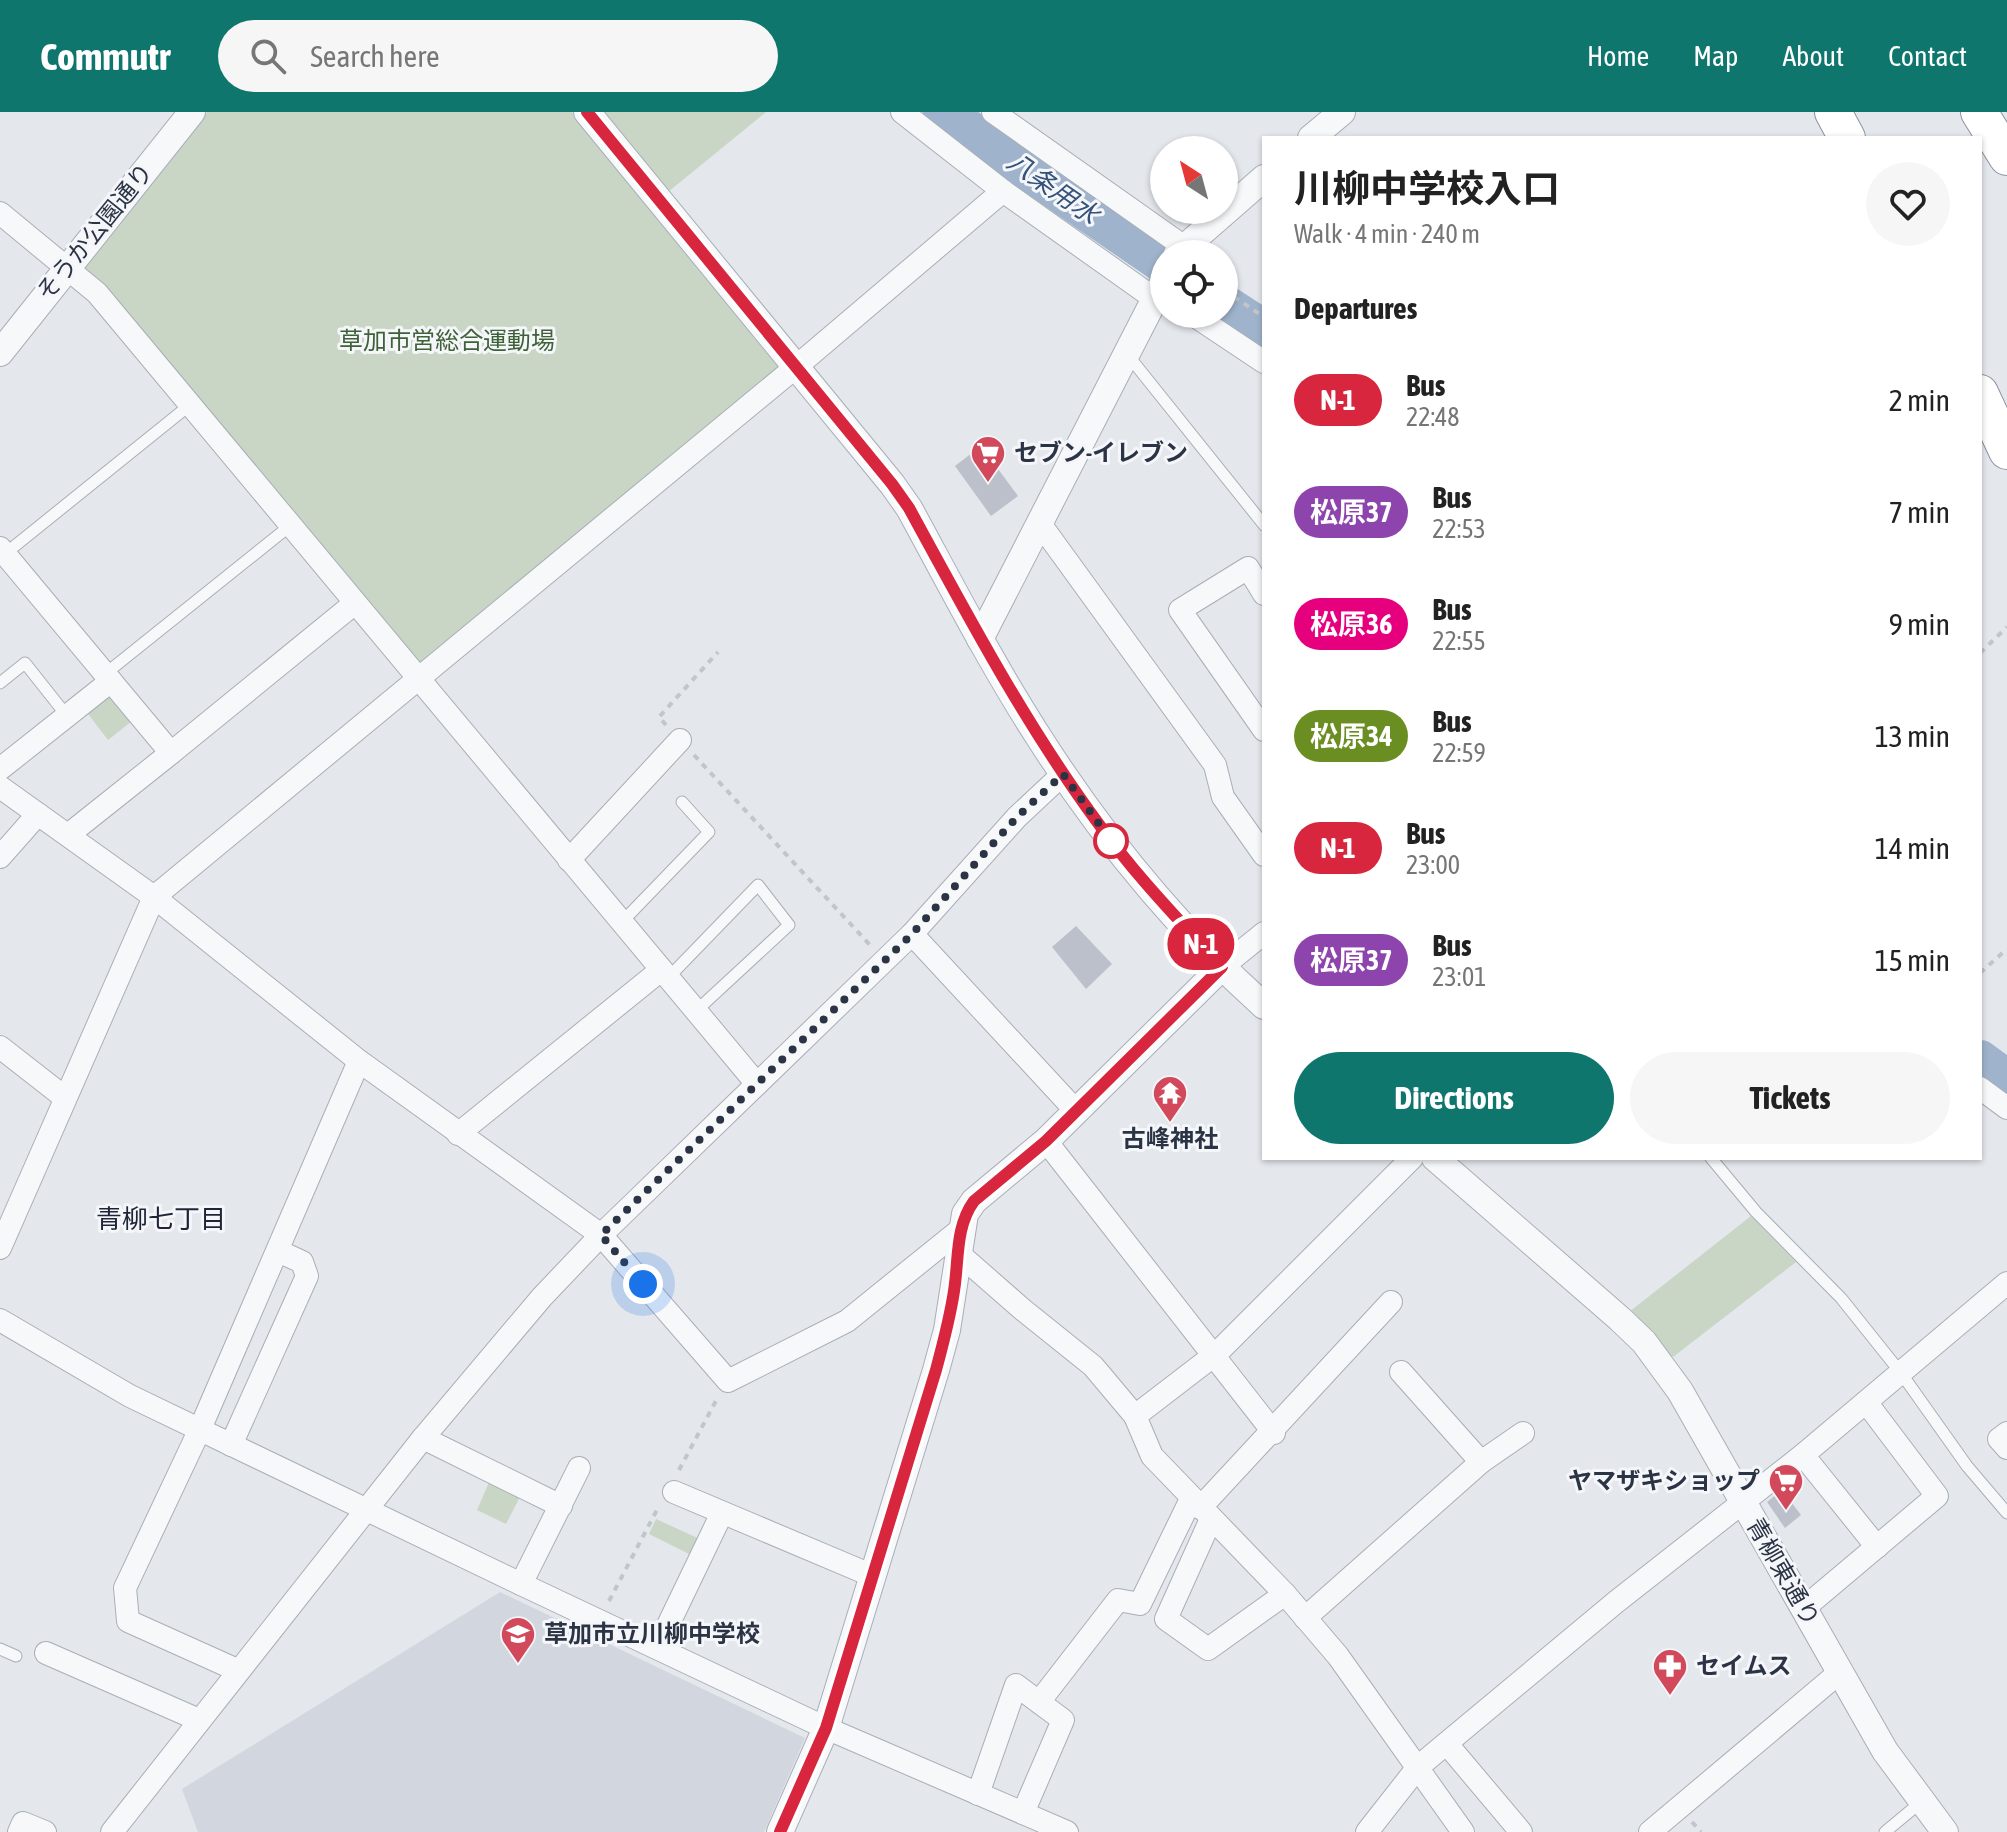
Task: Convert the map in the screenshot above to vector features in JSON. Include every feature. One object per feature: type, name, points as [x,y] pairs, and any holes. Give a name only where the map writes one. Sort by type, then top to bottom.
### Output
[{"type":"highway","points":[[1833,112],[1846,136]]},
{"type":"highway","points":[[1982,397],[2007,451]]},
{"type":"street","name":"そうか公園通り","points":[[0,353],[192,112]]},
{"type":"street","points":[[587,112],[797,366],[909,508],[980,639],[1063,774],[1131,866],[1222,967],[1262,1004]]},
{"type":"street","points":[[902,112],[1003,191],[1150,286]]},
{"type":"street","points":[[993,112],[1166,240]]},
{"type":"street","points":[[1313,136],[1342,112]]},
{"type":"street","points":[[1192,240],[1262,180]]},
{"type":"street","points":[[0,1248],[154,897],[797,366],[1003,191]]},
{"type":"street","points":[[0,213],[97,293],[757,1084]]},
{"type":"street","points":[[980,639],[1150,310]]},
{"type":"street","points":[[1213,328],[1262,361]]},
{"type":"street","points":[[1041,525],[1215,765],[1223,797],[1262,852]]},
{"type":"street","points":[[3,550],[171,753]]},
{"type":"street","points":[[1262,591],[1248,568],[1180,610],[1262,727]]},
{"type":"street","points":[[68,835],[355,603]]},
{"type":"street","points":[[0,769],[67,716],[108,677]]},
{"type":"street","points":[[569,860],[680,740]]},
{"type":"street","points":[[112,1832],[366,1508],[542,1297],[601,1235],[912,934],[1017,817],[1063,774]]},
{"type":"street","points":[[0,787],[154,897],[359,1061],[601,1235],[728,1381],[847,1321],[960,1241]]},
{"type":"street","points":[[0,857],[38,814]]},
{"type":"street","points":[[912,934],[1077,1112]]},
{"type":"street","points":[[783,1831],[826,1728],[947,1330],[965,1214],[974,1201],[1077,1112],[1222,967],[1262,935]]},
{"type":"street","points":[[458,1134],[665,974]]},
{"type":"street","points":[[0,1047],[64,1097]]},
{"type":"street","points":[[237,1670],[128,1621],[125,1588],[200,1429],[359,1061]]},
{"type":"street","points":[[1982,1089],[2007,1108]]},
{"type":"street","points":[[1046,1141],[1273,1432]]},
{"type":"street","points":[[1135,1416],[1213,1356],[1410,1160]]},
{"type":"street","name":"青柳東通り","points":[[1437,1160],[1644,1342],[1680,1391],[1885,1751],[1945,1832]]},
{"type":"street","points":[[960,1241],[1022,1309],[1093,1366],[1135,1416],[1152,1456],[1285,1594],[1338,1656],[1463,1832]]},
{"type":"street","points":[[231,1445],[307,1276],[302,1262],[278,1251]]},
{"type":"street","points":[[1367,1832],[1418,1767],[1616,1602],[1803,1455],[2007,1283]]},
{"type":"street","points":[[1039,1702],[1118,1600],[1140,1604],[1201,1509],[1391,1302]]},
{"type":"street","points":[[0,1320],[130,1396],[231,1445],[826,1728],[1064,1831]]},
{"type":"street","points":[[1401,1372],[1481,1462]]},
{"type":"street","points":[[1804,1608],[1937,1496],[1866,1402]]},
{"type":"street","points":[[1305,1618],[1481,1462],[1523,1433]]},
{"type":"street","points":[[2007,1433],[1999,1439],[2007,1448]]},
{"type":"street","points":[[423,1438],[561,1506]]},
{"type":"street","points":[[1803,1455],[1877,1547]]},
{"type":"street","points":[[521,1584],[579,1468]]},
{"type":"street","points":[[674,1492],[873,1576]]},
{"type":"street","points":[[1201,1509],[1166,1619],[1208,1649],[1285,1594]]},
{"type":"street","points":[[657,1648],[722,1513]]},
{"type":"street","points":[[46,1653],[199,1720]]},
{"type":"street","points":[[1650,1832],[1840,1672]]},
{"type":"street","points":[[978,1794],[1016,1685],[1063,1720],[1023,1813]]},
{"type":"street","points":[[1447,1744],[1521,1832]]},
{"type":"street","points":[[19,1832],[23,1823],[45,1832]]},
{"type":"lane","points":[[1126,354],[1262,523]]},
{"type":"lane","points":[[3,550],[191,404]]},
{"type":"lane","points":[[108,677],[291,525]]},
{"type":"lane","points":[[0,683],[25,663],[67,716]]},
{"type":"lane","points":[[621,923],[709,832],[682,802]]},
{"type":"lane","points":[[665,974],[758,885],[789,925],[696,1011]]},
{"type":"lane","points":[[1713,1160],[1756,1212],[1841,1298],[1901,1373],[1967,1466],[2007,1513]]},
{"type":"lane","points":[[0,1649],[16,1656]]},
{"type":"lane","points":[[1885,1832],[1921,1802]]},
{"type":"path","points":[[1238,299],[1262,316]]},
{"type":"path","points":[[1982,651],[2007,627]]},
{"type":"path","points":[[718,652],[659,717],[885,961]]},
{"type":"path","points":[[1982,971],[2007,949]]},
{"type":"shaded area","name":"草加市立川柳中学校","points":[[500,1592],[805,1738],[764,1832],[198,1832],[182,1789]]},
{"type":"green space","name":"草加市営総合運動場","points":[[207,112],[572,112],[782,365],[418,665],[102,283],[83,267]]},
{"type":"green space","points":[[603,112],[766,112],[668,192]]},
{"type":"green space","points":[[111,683],[137,717],[108,740],[82,706]]},
{"type":"green space","points":[[1751,1216],[1796,1262],[1673,1357],[1629,1312]]},
{"type":"green space","points":[[490,1480],[522,1493],[506,1524],[477,1510]]},
{"type":"green space","points":[[656,1519],[704,1541],[695,1557],[649,1534]]},
{"type":"building","points":[[981,446],[1018,496],[991,516],[955,466]]},
{"type":"building","points":[[1076,926],[1112,964],[1086,989],[1052,947]]},
{"type":"building","points":[[1782,1490],[1801,1515],[1785,1528],[1767,1502]]},
{"type":"waterway","name":"八条用水","points":[[943,112],[1150,254]]},
{"type":"waterway","name":"八条用水","points":[[1238,313],[1262,329]]},
{"type":"waterway","name":"八条用水","points":[[1982,1061],[2007,1080]]},
{"type":"bus line","name":"N-1","points":[[587,112],[892,484],[909,508],[1009,690],[1063,774],[1131,866],[1222,967],[1077,1112],[974,1201],[965,1214],[951,1310],[936,1370],[826,1728],[780,1832]]},
{"type":"place","name":"セブン-イレブン","points":[[988,484]]},
{"type":"place","name":"古峰神社","points":[[1170,1124]]},
{"type":"place","name":"ヤマザキショップ","points":[[1786,1512]]},
{"type":"place","name":"草加市立川柳中学校","points":[[518,1665]]},
{"type":"place","name":"セイムス","points":[[1670,1697]]},
{"type":"district","name":"青柳七丁目","points":[[161,1219]]},
{"type":"route","points":[[643,1284],[601,1235],[912,934],[1017,817],[1063,774],[1115,846],[1111,841]]}]
